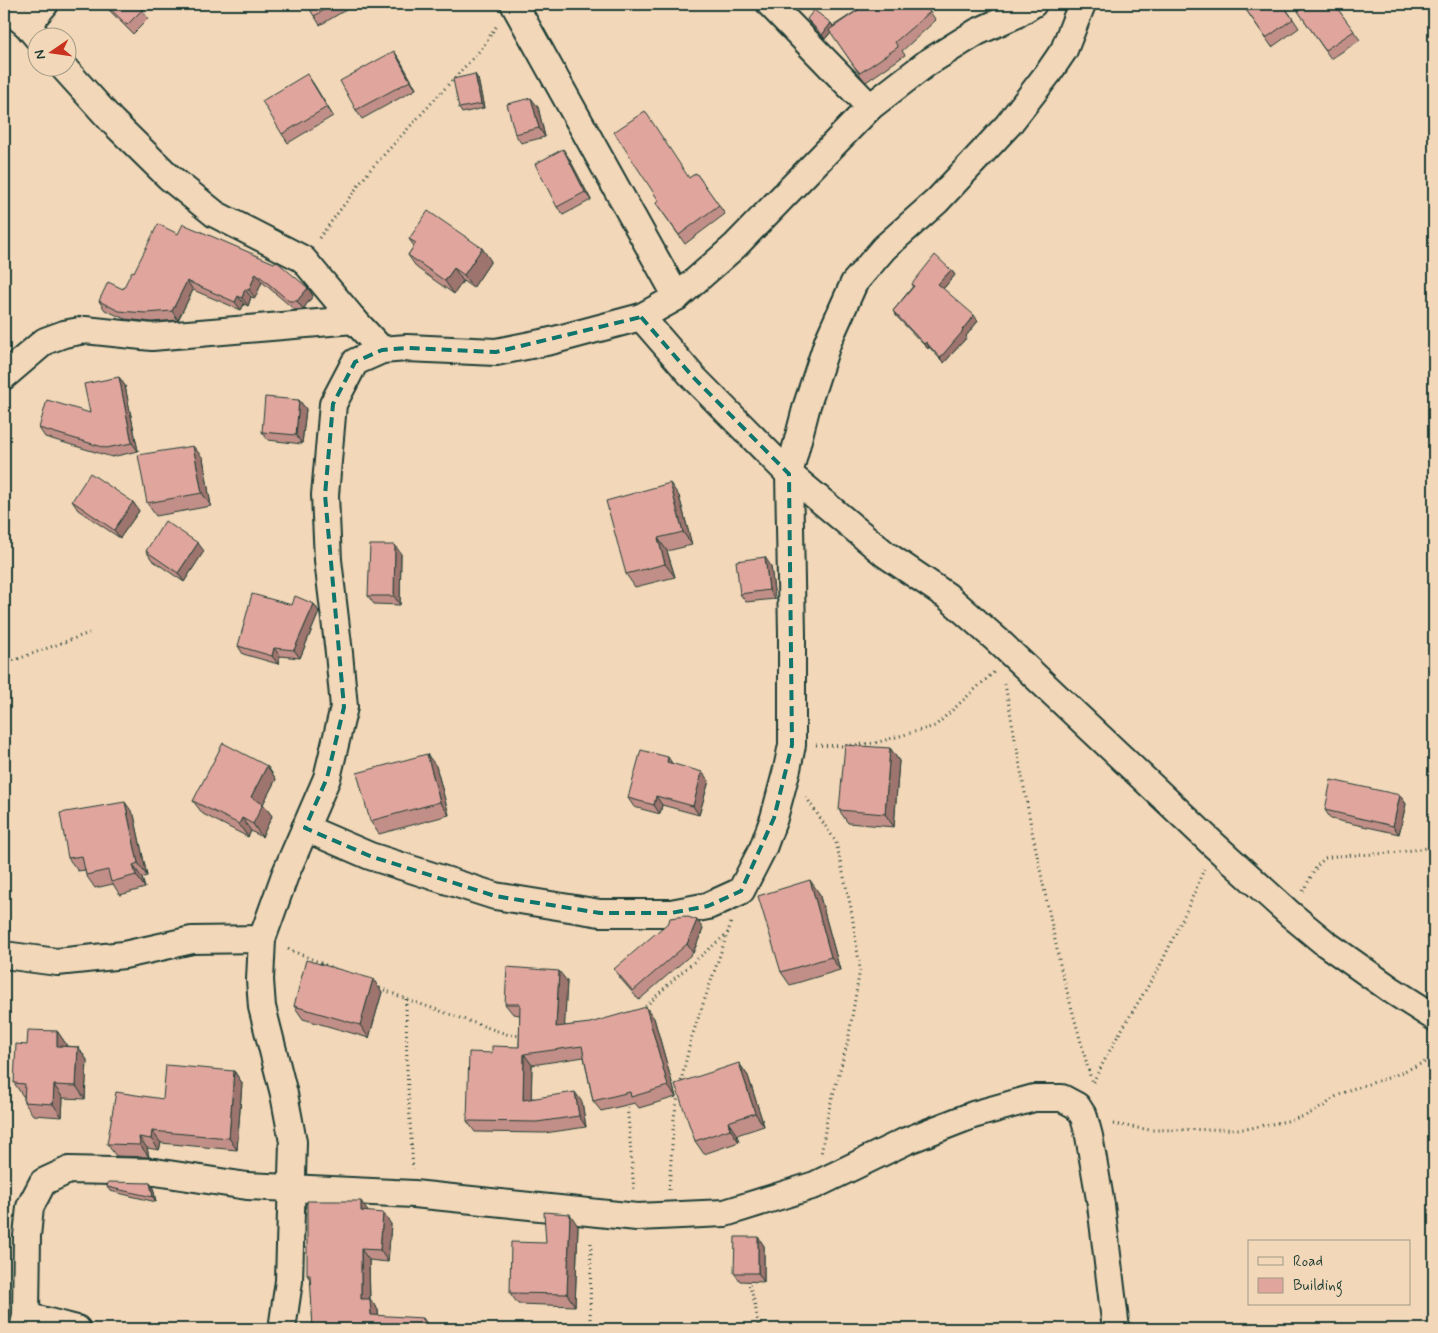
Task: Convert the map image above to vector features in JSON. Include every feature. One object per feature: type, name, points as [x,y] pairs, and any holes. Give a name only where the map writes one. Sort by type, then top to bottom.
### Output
[{"type":"street","points":[[34,28],[46,4]]},
{"type":"street","points":[[770,4],[870,107]]},
{"type":"street","points":[[305,828],[370,856],[495,896],[600,912],[671,913],[708,906],[741,891],[768,833],[789,757],[792,644],[789,474],[828,341],[854,283],[884,248],[937,201],[1008,125],[1049,72],[1064,50],[1082,4]]},
{"type":"street","points":[[4,6],[28,28]]},
{"type":"street","points":[[282,1329],[289,1281],[293,1142],[284,1094],[262,1007],[260,980],[262,939],[285,875],[327,778],[344,706],[328,560],[325,495],[333,404],[355,362],[382,350],[407,348],[496,352],[551,341],[641,316],[677,297],[735,246],[870,107],[927,63],[1018,7]]},
{"type":"street","points":[[508,11],[677,297]]},
{"type":"street","points":[[73,78],[112,121],[176,184],[216,214],[303,259],[382,350]]},
{"type":"street","points":[[641,316],[693,377],[789,474],[885,554],[947,596],[997,640],[1214,845],[1290,914],[1325,943],[1393,991],[1434,1017]]},
{"type":"street","points":[[4,376],[45,341],[64,334],[85,330],[152,337],[354,320]]},
{"type":"street","points":[[4,955],[57,962],[124,954],[192,940],[262,939]]},
{"type":"street","points":[[77,1329],[25,1323],[27,1236],[30,1207],[44,1182],[69,1170],[155,1172],[247,1186],[414,1194],[637,1217],[725,1213],[815,1185],[906,1141],[973,1116],[1034,1098],[1062,1098],[1080,1112],[1102,1205],[1116,1329]]},
{"type":"path","points":[[303,259],[370,170],[482,48],[508,11]]},
{"type":"path","points":[[4,664],[89,633]]},
{"type":"path","points":[[997,640],[1030,821],[1060,969],[1092,1083]]},
{"type":"path","points":[[815,1185],[828,1113],[848,1042],[860,969],[851,908],[836,842],[789,757],[842,746],[875,743],[935,726],[961,700],[1002,665]]},
{"type":"path","points":[[1214,845],[1190,903],[1159,968],[1116,1039],[1092,1083],[1080,1112],[1117,1126],[1150,1130],[1246,1129],[1305,1116],[1324,1106],[1335,1097],[1352,1089],[1391,1077],[1434,1058]]},
{"type":"path","points":[[1290,914],[1317,866],[1325,858],[1392,853],[1434,846]]},
{"type":"path","points":[[667,1217],[674,1117],[691,1039],[729,932],[741,891]]},
{"type":"path","points":[[641,1011],[675,978],[729,932]]},
{"type":"path","points":[[262,939],[336,969]]},
{"type":"path","points":[[371,984],[406,999],[509,1035],[526,1036]]},
{"type":"path","points":[[406,999],[407,1072],[414,1194]]},
{"type":"path","points":[[627,1102],[637,1217]]},
{"type":"path","points":[[590,1329],[591,1213]]},
{"type":"path","points":[[747,1277],[755,1304],[759,1329]]},
{"type":"highlighted area","points":[[641,317],[693,377],[789,474],[792,745],[774,818],[741,891],[708,906],[671,913],[600,913],[495,896],[370,856],[305,828],[327,778],[344,707],[325,495],[333,404],[355,362],[382,350],[407,348],[496,352]]},
{"type":"building","points":[[105,4],[136,4],[142,10],[127,25]]},
{"type":"building","points":[[307,4],[335,4],[314,16]]},
{"type":"building","points":[[867,4],[923,4],[930,12],[895,42],[898,47],[860,73],[829,30]]},
{"type":"building","points":[[1242,4],[1282,4],[1293,19],[1266,38]]},
{"type":"building","points":[[1310,4],[1334,4],[1354,31],[1325,50],[1298,11]]},
{"type":"building","points":[[814,10],[831,23],[822,35],[807,19]]},
{"type":"building","points":[[394,51],[410,81],[356,110],[340,81]]},
{"type":"building","points":[[307,74],[327,107],[282,134],[262,101]]},
{"type":"building","points":[[475,74],[481,104],[459,108],[453,79]]},
{"type":"building","points":[[531,98],[539,128],[515,134],[507,104]]},
{"type":"building","points":[[645,111],[689,178],[696,173],[719,205],[679,235],[656,203],[659,201],[614,132]]},
{"type":"building","points":[[563,149],[585,192],[557,207],[535,164]]},
{"type":"building","points":[[428,211],[482,248],[464,275],[454,268],[445,281],[408,255],[416,243],[409,239]]},
{"type":"building","points":[[158,224],[178,234],[183,224],[274,263],[276,261],[308,288],[297,301],[289,301],[256,273],[249,290],[245,289],[242,298],[238,296],[235,302],[187,281],[172,311],[146,313],[119,311],[99,301],[108,282],[123,289],[132,271],[134,272]]},
{"type":"building","points":[[935,255],[951,270],[938,284],[974,315],[940,358],[893,311],[914,286],[912,284]]},
{"type":"building","points":[[119,377],[132,443],[106,448],[39,428],[47,400],[90,413],[84,384]]},
{"type":"building","points":[[265,397],[299,400],[296,435],[262,432]]},
{"type":"building","points":[[193,446],[202,493],[147,503],[138,455]]},
{"type":"building","points":[[90,473],[133,502],[114,530],[72,501]]},
{"type":"building","points":[[670,483],[683,532],[658,538],[665,564],[626,574],[606,501]]},
{"type":"building","points":[[165,521],[198,543],[178,573],[146,551]]},
{"type":"building","points":[[370,545],[395,545],[394,596],[368,596]]},
{"type":"building","points":[[765,557],[769,590],[740,594],[736,561]]},
{"type":"building","points":[[252,594],[292,605],[295,596],[314,604],[294,650],[274,648],[272,656],[238,646]]},
{"type":"building","points":[[223,743],[267,766],[251,797],[263,804],[253,824],[242,818],[239,824],[193,801]]},
{"type":"building","points":[[845,745],[890,748],[885,814],[839,810]]},
{"type":"building","points":[[641,750],[668,757],[667,762],[702,772],[693,806],[656,796],[654,805],[628,798]]},
{"type":"building","points":[[427,754],[440,802],[370,821],[357,773]]},
{"type":"building","points":[[1331,780],[1400,795],[1393,826],[1325,810]]},
{"type":"building","points":[[125,802],[138,863],[133,865],[136,875],[111,882],[108,870],[86,875],[82,856],[68,858],[60,813]]},
{"type":"building","points":[[810,880],[831,957],[781,972],[758,896]]},
{"type":"building","points":[[685,916],[697,920],[687,944],[633,991],[614,969],[669,922],[670,918]]},
{"type":"building","points":[[306,960],[373,979],[360,1025],[294,1006]]},
{"type":"building","points":[[507,967],[559,971],[556,1027],[590,1023],[646,1007],[668,1086],[631,1097],[630,1092],[593,1101],[582,1046],[524,1054],[523,1100],[575,1092],[579,1116],[537,1122],[467,1121],[469,1052],[492,1053],[492,1046],[519,1047],[520,1004],[505,1004]]},
{"type":"building","points":[[28,1030],[57,1031],[57,1046],[78,1047],[76,1086],[54,1085],[53,1104],[24,1102],[25,1084],[14,1083],[16,1044],[27,1045]]},
{"type":"building","points":[[739,1063],[755,1113],[728,1122],[730,1129],[695,1141],[675,1084]]},
{"type":"building","points":[[166,1065],[234,1071],[229,1138],[152,1131],[151,1139],[139,1137],[140,1145],[107,1144],[116,1092],[163,1099]]},
{"type":"building","points":[[108,1182],[150,1183],[153,1197],[107,1187]]},
{"type":"building","points":[[307,1201],[361,1201],[361,1211],[383,1213],[380,1250],[361,1249],[361,1299],[370,1299],[371,1315],[423,1318],[422,1329],[313,1329],[310,1275],[307,1275]]},
{"type":"building","points":[[544,1212],[570,1214],[567,1294],[510,1293],[511,1242],[546,1243]]},
{"type":"building","points":[[735,1237],[758,1237],[758,1273],[734,1273]]}]
